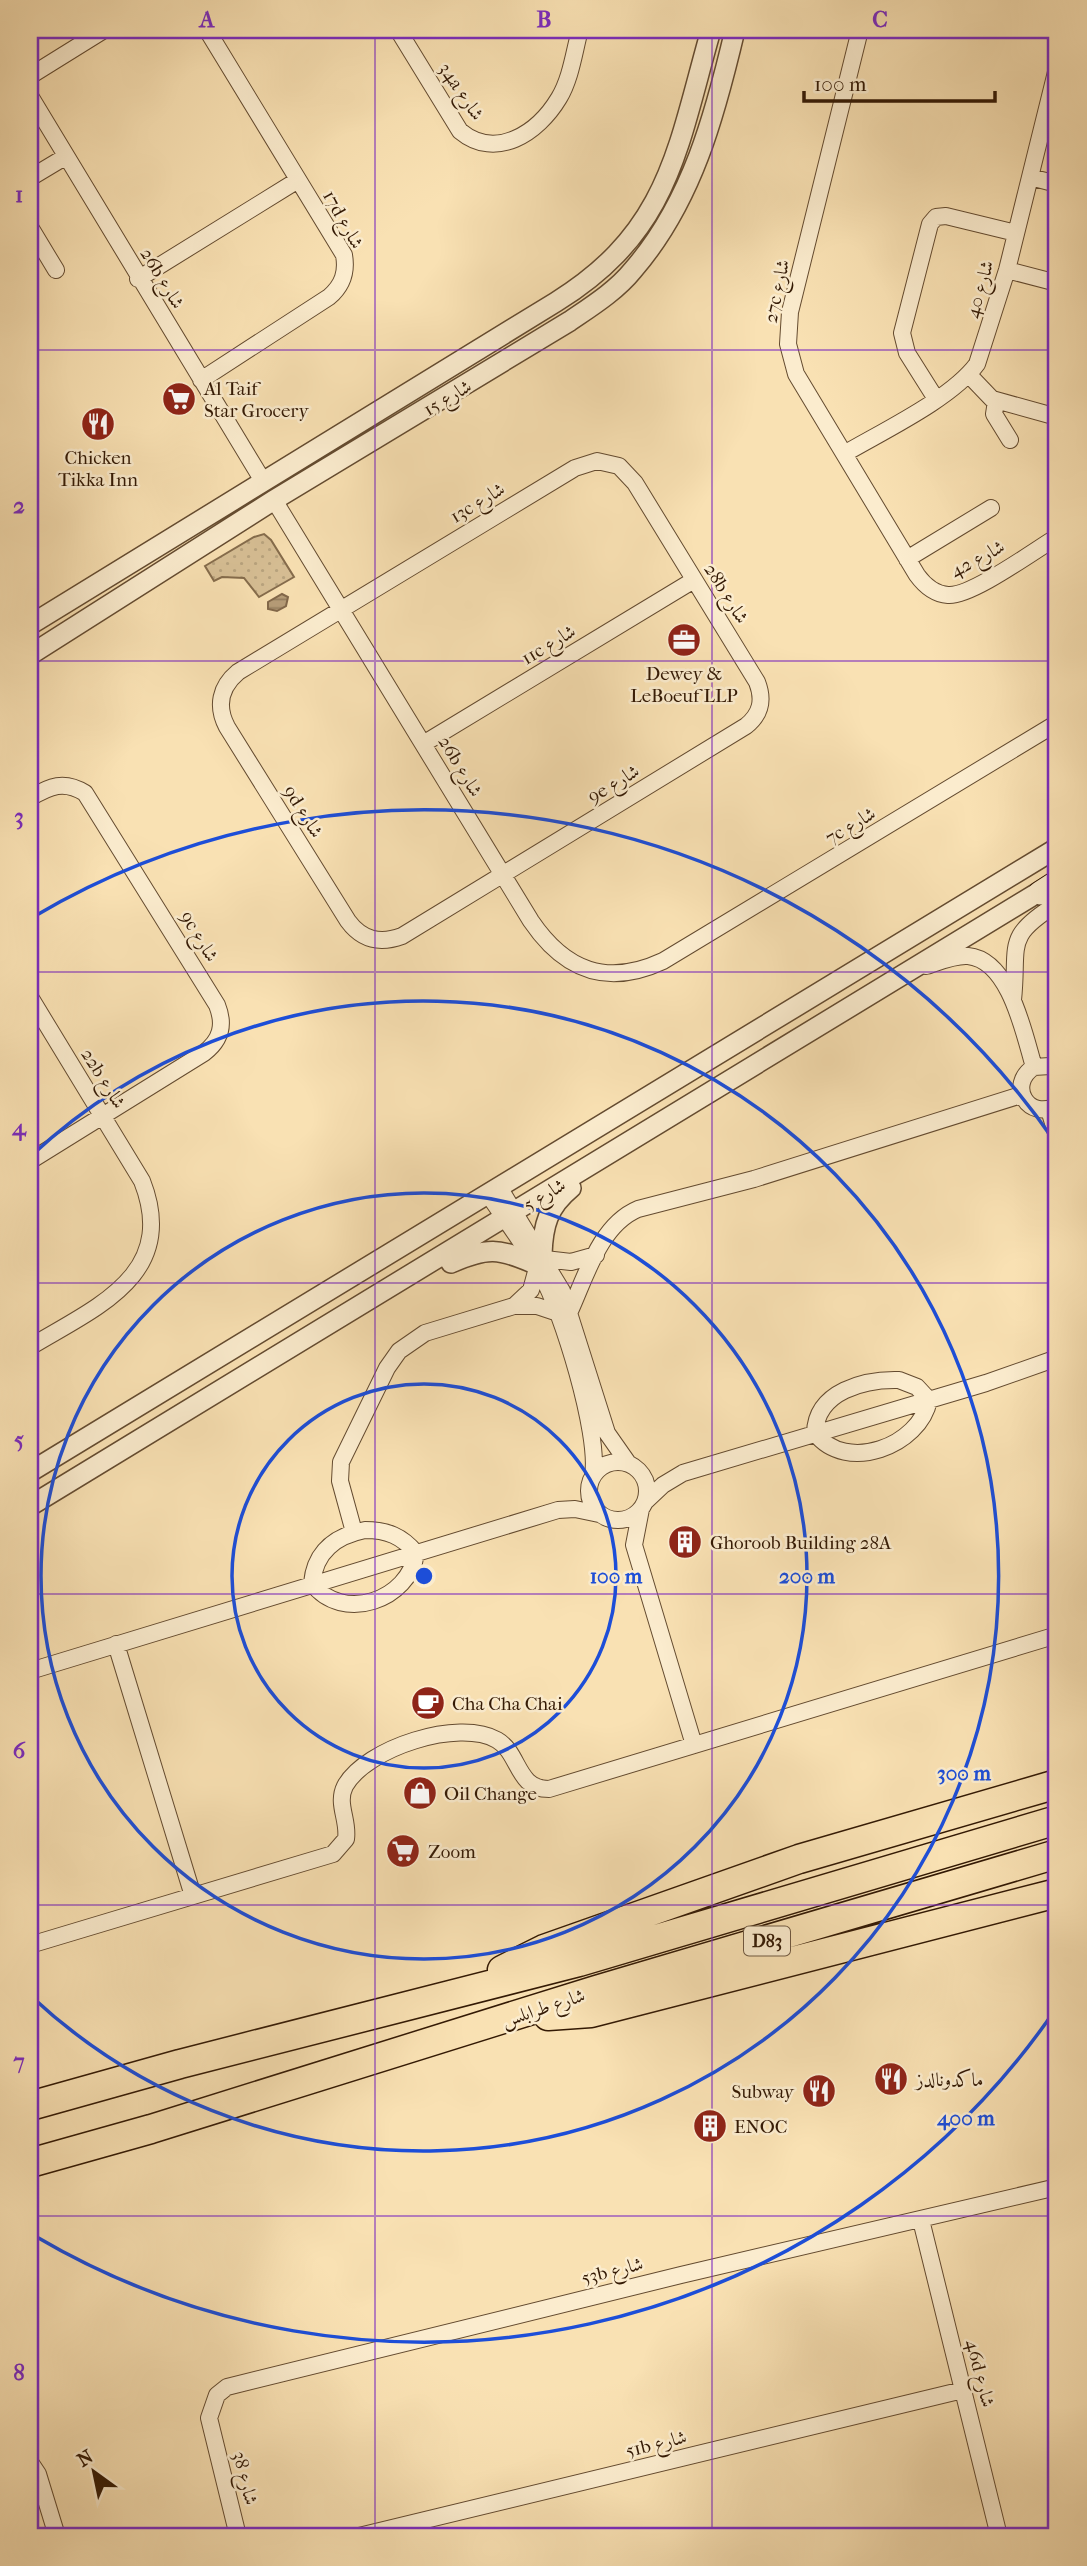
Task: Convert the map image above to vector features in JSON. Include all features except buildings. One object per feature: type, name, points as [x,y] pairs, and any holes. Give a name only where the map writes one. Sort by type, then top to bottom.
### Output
[{"type":"highway","points":[[472,1988],[544,1949],[728,1884],[863,1839],[1057,1784]]},
{"type":"highway","name":"شارع طرابلس","points":[[30,2106],[472,1988],[593,1959],[1057,1820]]},
{"type":"highway","name":"شارع طرابلس","points":[[30,2163],[164,2125],[521,2014],[1057,1854]]},
{"type":"highway","points":[[521,2014],[556,2017],[592,2013],[1057,1893]]},
{"type":"street","points":[[30,76],[104,30]]},
{"type":"street","name":"17d شارع","points":[[201,380],[329,297],[342,283],[345,264],[344,255],[207,30]]},
{"type":"street","name":"34a شارع","points":[[398,30],[452,120],[470,139],[482,144],[508,143],[523,134],[549,111],[566,81],[580,30]]},
{"type":"street","name":"شارع 15","points":[[30,625],[582,285],[632,239],[668,176],[711,30]]},
{"type":"street","points":[[719,30],[713,62],[720,67],[727,63]]},
{"type":"street","name":"شارع 15","points":[[33,653],[274,500],[570,321],[633,271],[679,205],[698,160],[735,30]]},
{"type":"street","name":"27c شارع","points":[[860,30],[788,328],[789,352],[796,374],[917,575]]},
{"type":"street","name":"شارع 40","points":[[844,454],[936,399],[969,375],[983,352],[1007,270],[1057,68]]},
{"type":"street","name":"26b شارع","points":[[30,96],[262,481]]},
{"type":"street","points":[[30,178],[65,157]]},
{"type":"street","points":[[1030,177],[1057,184]]},
{"type":"street","points":[[138,279],[298,180]]},
{"type":"street","points":[[936,399],[907,353],[902,333],[930,224],[936,217],[946,216],[1016,233]]},
{"type":"street","points":[[30,227],[56,270]]},
{"type":"street","points":[[1007,270],[1057,283]]},
{"type":"street","points":[[423,411],[429,403],[476,372],[476,364],[468,355]]},
{"type":"street","points":[[969,375],[982,391],[996,401],[1057,417]]},
{"type":"street","points":[[996,401],[994,414],[1010,440]]},
{"type":"street","name":"13c شارع","points":[[342,609],[585,463],[608,462],[619,466],[635,483]]},
{"type":"street","name":"28b شارع","points":[[635,483],[761,691],[759,711],[746,726]]},
{"type":"street","name":"26b شارع","points":[[274,500],[542,937],[571,962],[608,974],[646,969],[663,961]]},
{"type":"street","points":[[907,559],[991,508]]},
{"type":"street","name":"شارع 42","points":[[917,575],[935,592],[958,594],[1057,537]]},
{"type":"street","points":[[33,653],[30,645],[32,638],[95,597],[105,580]]},
{"type":"street","name":"11c شارع","points":[[423,744],[694,580]]},
{"type":"street","name":"9d شارع","points":[[342,609],[230,679],[224,688],[220,708],[227,727],[348,921],[361,935],[381,940],[402,936],[502,874]]},
{"type":"street","name":"7c شارع","points":[[663,961],[1057,723]]},
{"type":"street","name":"9e شارع","points":[[502,874],[746,726]]},
{"type":"street","name":"9c شارع","points":[[30,798],[53,785],[64,784],[85,793],[156,903],[221,1015],[222,1026],[212,1046],[30,1161]]},
{"type":"street","name":"شارع 5","points":[[30,1472],[1057,848]]},
{"type":"street","points":[[1013,1000],[1014,952],[1018,936],[1053,890]]},
{"type":"street","name":"شارع 5","points":[[30,1506],[911,971],[1053,890]]},
{"type":"street","points":[[911,971],[953,957],[970,956],[993,969],[1013,1000],[1034,1067]]},
{"type":"street","name":"22b شارع","points":[[30,997],[142,1181],[151,1213],[151,1230],[143,1262],[134,1276],[110,1299],[30,1347]]},
{"type":"street","points":[[1057,1070],[1050,1066],[1034,1067],[1022,1078],[1021,1095],[1032,1108],[1053,1107],[1057,1136]]},
{"type":"street","points":[[634,1545],[590,1501],[596,1456],[564,1312],[617,1222],[638,1209],[754,1179],[1021,1095]]},
{"type":"street","points":[[514,1307],[531,1290],[540,1261],[545,1222],[556,1202],[609,1156]]},
{"type":"street","points":[[494,1191],[540,1261],[564,1312],[607,1433],[646,1483],[634,1545],[694,1745]]},
{"type":"street","points":[[424,1268],[440,1268],[472,1254],[490,1250],[540,1261],[570,1262],[596,1255]]},
{"type":"street","points":[[354,1532],[340,1481],[341,1462],[392,1359],[406,1343],[425,1333],[514,1307],[537,1306],[564,1312]]},
{"type":"street","points":[[30,1671],[558,1510],[575,1508],[603,1516],[629,1518],[663,1485],[683,1473],[1056,1359]]},
{"type":"street","points":[[899,1380],[917,1387],[929,1400],[918,1425],[900,1440],[881,1449],[839,1450],[821,1441],[815,1433],[819,1415],[832,1398],[862,1384],[899,1380]]},
{"type":"street","points":[[558,1510],[612,1462],[683,1473]]},
{"type":"street","points":[[313,1583],[316,1563],[327,1546],[354,1532],[388,1532],[408,1544],[416,1553]]},
{"type":"street","points":[[313,1583],[335,1602],[354,1604],[376,1599],[404,1583],[411,1574],[416,1553]]},
{"type":"street","points":[[30,1945],[339,1850],[347,1832],[341,1802],[345,1786],[369,1763],[411,1741],[459,1733],[489,1736],[506,1748],[526,1781],[542,1789],[1057,1635]]},
{"type":"street","points":[[116,1644],[193,1896]]},
{"type":"street","name":"53b شارع","points":[[212,2430],[209,2418],[217,2395],[239,2383],[1057,2187]]},
{"type":"street","name":"46d شارع","points":[[921,2220],[999,2536]]},
{"type":"street","name":"51b شارع","points":[[359,2536],[963,2390]]},
{"type":"street","name":"شارع 38","points":[[212,2430],[238,2536]]},
{"type":"street","points":[[30,2462],[38,2474],[57,2536]]},
{"type":"shaded area","points":[[264,534],[271,540],[294,577],[259,597],[244,578],[222,577],[214,581],[205,566],[254,537]]},
{"type":"shaded area","points":[[282,594],[288,597],[286,606],[277,611],[268,609],[268,602]]},
{"type":"place","name":"Al Taif Star Grocery","points":[[179,399]]},
{"type":"place","name":"Chicken Tikka Inn","points":[[98,424]]},
{"type":"place","name":"Dewey & LeBoeuf LLP","points":[[684,640]]},
{"type":"place","name":"Ghoroob Building 28A","points":[[685,1542]]},
{"type":"place","name":"Cha Cha Chai","points":[[428,1703]]},
{"type":"place","name":"Oil Change","points":[[420,1793]]},
{"type":"place","name":"Zoom","points":[[403,1851]]},
{"type":"place","name":"ماكدونالدز","points":[[891,2079]]},
{"type":"place","name":"Subway","points":[[819,2091]]},
{"type":"place","name":"ENOC","points":[[710,2126]]}]
